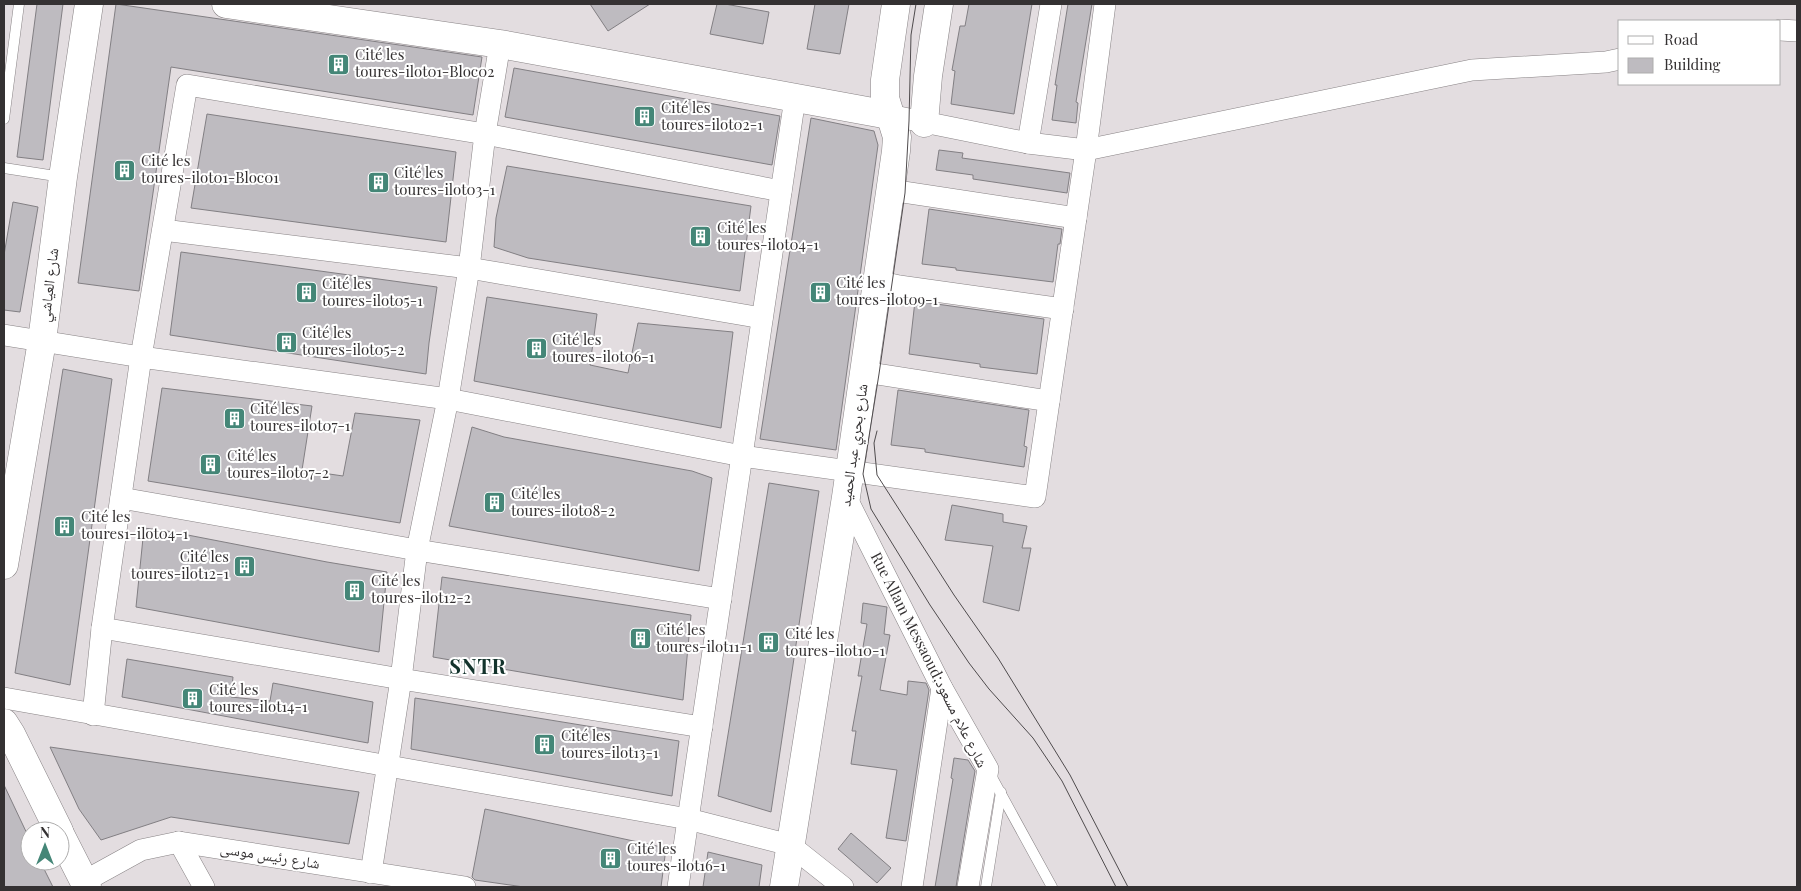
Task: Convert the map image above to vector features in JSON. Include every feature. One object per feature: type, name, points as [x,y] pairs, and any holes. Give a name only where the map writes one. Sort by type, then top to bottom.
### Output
[{"type":"street","name":"شارع العياشي","points":[[4,565],[42,341],[63,177],[89,4]]},
{"type":"street","points":[[226,4],[500,44],[889,115],[1028,143],[1086,150],[1472,70],[1606,62],[1618,59]]},
{"type":"street","name":"شارع بحري عبد الحميد","points":[[784,887],[850,471],[897,137],[885,98],[885,80],[896,4]]},
{"type":"street","points":[[924,123],[928,76],[939,4]]},
{"type":"street","points":[[1028,143],[1051,4]]},
{"type":"street","points":[[4,335],[141,357],[448,399],[742,456],[1034,497],[1086,150],[1105,4]]},
{"type":"street","points":[[1781,30],[1797,31]]},
{"type":"street","points":[[370,873],[401,679],[417,550],[448,399],[469,268],[485,134],[500,44]]},
{"type":"street","points":[[93,715],[102,628],[141,357],[164,230],[187,84],[485,134],[781,191]]},
{"type":"street","points":[[678,887],[794,98]]},
{"type":"street","points":[[890,190],[1076,218]]},
{"type":"street","points":[[164,230],[469,268],[762,318]]},
{"type":"street","points":[[877,281],[899,286],[1062,309]]},
{"type":"street","points":[[864,372],[1049,401]]},
{"type":"street","name":"Rue Allam Messaoud;شارع علام مسعود","points":[[846,497],[942,688],[988,769],[968,887]]},
{"type":"street","points":[[121,498],[417,550],[721,599]]},
{"type":"street","points":[[102,628],[401,679],[702,727]]},
{"type":"street","points":[[912,887],[942,688]]},
{"type":"street","points":[[4,698],[688,819],[790,845],[843,887]]},
{"type":"street","points":[[4,723],[54,821]]},
{"type":"street","points":[[180,842],[204,887]]},
{"type":"street","name":"شارع رئيس موسى","points":[[85,884],[141,850],[180,842],[465,887]]},
{"type":"street","points":[[70,854],[85,884]]},
{"type":"lane","points":[[4,119],[19,4]]},
{"type":"lane","points":[[4,168],[63,177]]},
{"type":"lane","points":[[988,769],[1052,887]]},
{"type":"lane","points":[[986,887],[1001,792]]},
{"type":"building","points":[[37,4],[63,4],[43,160],[17,157]]},
{"type":"building","points":[[116,4],[482,57],[473,115],[171,67],[139,291],[78,283]]},
{"type":"building","points":[[590,4],[650,4],[608,31]]},
{"type":"building","points":[[717,4],[769,12],[763,44],[710,34]]},
{"type":"building","points":[[815,4],[849,4],[840,54],[807,49]]},
{"type":"building","points":[[969,4],[1032,4],[1014,114],[951,104],[955,71],[952,70],[960,26],[965,26]]},
{"type":"building","points":[[1068,4],[1092,4],[1076,102],[1078,103],[1076,123],[1052,120],[1057,85],[1055,85]]},
{"type":"building","name":"Cité les toures-ilot02-1","points":[[514,68],[780,116],[772,165],[505,117]]},
{"type":"building","name":"Cité les toures-ilot03-1","points":[[207,114],[456,152],[446,242],[191,208]]},
{"type":"building","name":"Cité les toures-ilot09-1","points":[[811,118],[874,131],[878,145],[836,450],[760,439]]},
{"type":"building","points":[[939,150],[963,153],[962,158],[1070,173],[1067,193],[973,179],[973,175],[936,170]]},
{"type":"building","name":"Cité les toures-ilot04-1","points":[[507,166],[751,206],[740,291],[528,258],[494,247],[496,218]]},
{"type":"building","points":[[13,202],[38,207],[20,312],[4,310],[4,255]]},
{"type":"building","points":[[929,209],[1062,229],[1053,282],[922,264]]},
{"type":"building","points":[[181,252],[437,287],[426,374],[170,335]]},
{"type":"building","name":"Cité les toures-ilot06-1","points":[[487,297],[597,314],[590,365],[628,373],[638,323],[733,332],[721,428],[474,381]]},
{"type":"building","points":[[915,301],[1044,319],[1037,374],[980,367],[980,364],[909,354]]},
{"type":"building","name":"Cité les toures1-ilot04-1","points":[[63,369],[112,379],[70,685],[15,673]]},
{"type":"building","name":"Cité les toures-ilot07-2","points":[[162,388],[312,406],[302,470],[343,476],[355,413],[420,420],[400,523],[148,481]]},
{"type":"building","points":[[898,390],[1029,410],[1024,446],[1027,447],[1024,467],[925,452],[925,449],[891,445]]},
{"type":"building","points":[[472,427],[504,437],[692,471],[712,478],[699,571],[449,526]]},
{"type":"building","name":"Cité les toures-ilot10-1","points":[[769,483],[819,491],[771,812],[718,796]]},
{"type":"building","points":[[952,505],[1003,514],[1003,522],[1027,526],[1022,548],[1031,548],[1019,611],[983,602],[993,546],[945,540]]},
{"type":"building","points":[[144,528],[387,572],[379,652],[136,607]]},
{"type":"building","points":[[442,577],[691,615],[683,700],[433,657]]},
{"type":"building","points":[[863,603],[887,607],[884,634],[890,635],[880,690],[907,695],[908,681],[926,683],[929,690],[906,841],[886,838],[897,770],[851,764],[856,731],[852,731],[862,676],[858,676],[867,624],[861,623]]},
{"type":"building","name":"Cité les toures-ilot14-1","points":[[127,659],[233,677],[231,697],[270,701],[273,683],[373,702],[368,743],[122,697]]},
{"type":"building","name":"Cité les toures-ilot13-1","points":[[415,698],[679,741],[672,796],[411,749]]},
{"type":"building","points":[[50,747],[359,792],[349,844],[171,817],[101,840],[79,809]]},
{"type":"building","points":[[954,758],[968,760],[975,771],[956,887],[935,887],[953,779],[951,778]]},
{"type":"building","points":[[4,785],[21,821],[20,871],[45,871],[53,887],[4,887]]},
{"type":"building","points":[[485,809],[666,848],[661,887],[524,887],[475,880],[472,877]]},
{"type":"building","points":[[851,833],[891,868],[877,883],[838,849]]},
{"type":"building","points":[[708,852],[762,865],[759,887],[703,887]]},
{"type":"tram line","points":[[916,4],[911,35],[905,193],[863,474],[871,509],[930,605],[969,663],[989,689],[1033,738],[1062,781],[1116,887]]},
{"type":"tram line","points":[[877,431],[874,443],[877,475],[954,595],[998,658],[1070,775],[1128,887]]},
{"type":"place","name":"Cité les toures-ilot01-Bloc02","points":[[339,64]]},
{"type":"place","name":"Cité les toures-ilot02-1","points":[[645,117]]},
{"type":"place","name":"Cité les toures-ilot01-Bloc01","points":[[125,170]]},
{"type":"place","name":"Cité les toures-ilot03-1","points":[[378,182]]},
{"type":"place","name":"Cité les toures-ilot04-1","points":[[701,237]]},
{"type":"place","name":"Cité les toures-ilot09-1","points":[[820,292]]},
{"type":"place","name":"Cité les toures-ilot05-1","points":[[306,293]]},
{"type":"place","name":"Cité les toures-ilot05-2","points":[[286,342]]},
{"type":"place","name":"Cité les toures-ilot06-1","points":[[536,349]]},
{"type":"place","name":"Cité les toures-ilot07-1","points":[[234,418]]},
{"type":"place","name":"Cité les toures-ilot07-2","points":[[211,465]]},
{"type":"place","name":"Cité les toures-ilot08-2","points":[[495,503]]},
{"type":"place","name":"Cité les toures1-ilot04-1","points":[[65,526]]},
{"type":"place","name":"Cité les toures-ilot12-1","points":[[245,566]]},
{"type":"place","name":"Cité les toures-ilot12-2","points":[[355,590]]},
{"type":"place","name":"Cité les toures-ilot11-1","points":[[640,639]]},
{"type":"place","name":"Cité les toures-ilot10-1","points":[[769,643]]},
{"type":"place","name":"Cité les toures-ilot14-1","points":[[193,699]]},
{"type":"place","name":"Cité les toures-ilot13-1","points":[[545,745]]},
{"type":"place","name":"Cité les toures-ilot16-1","points":[[611,858]]},
{"type":"district","name":"SNTR","points":[[478,667]]}]
